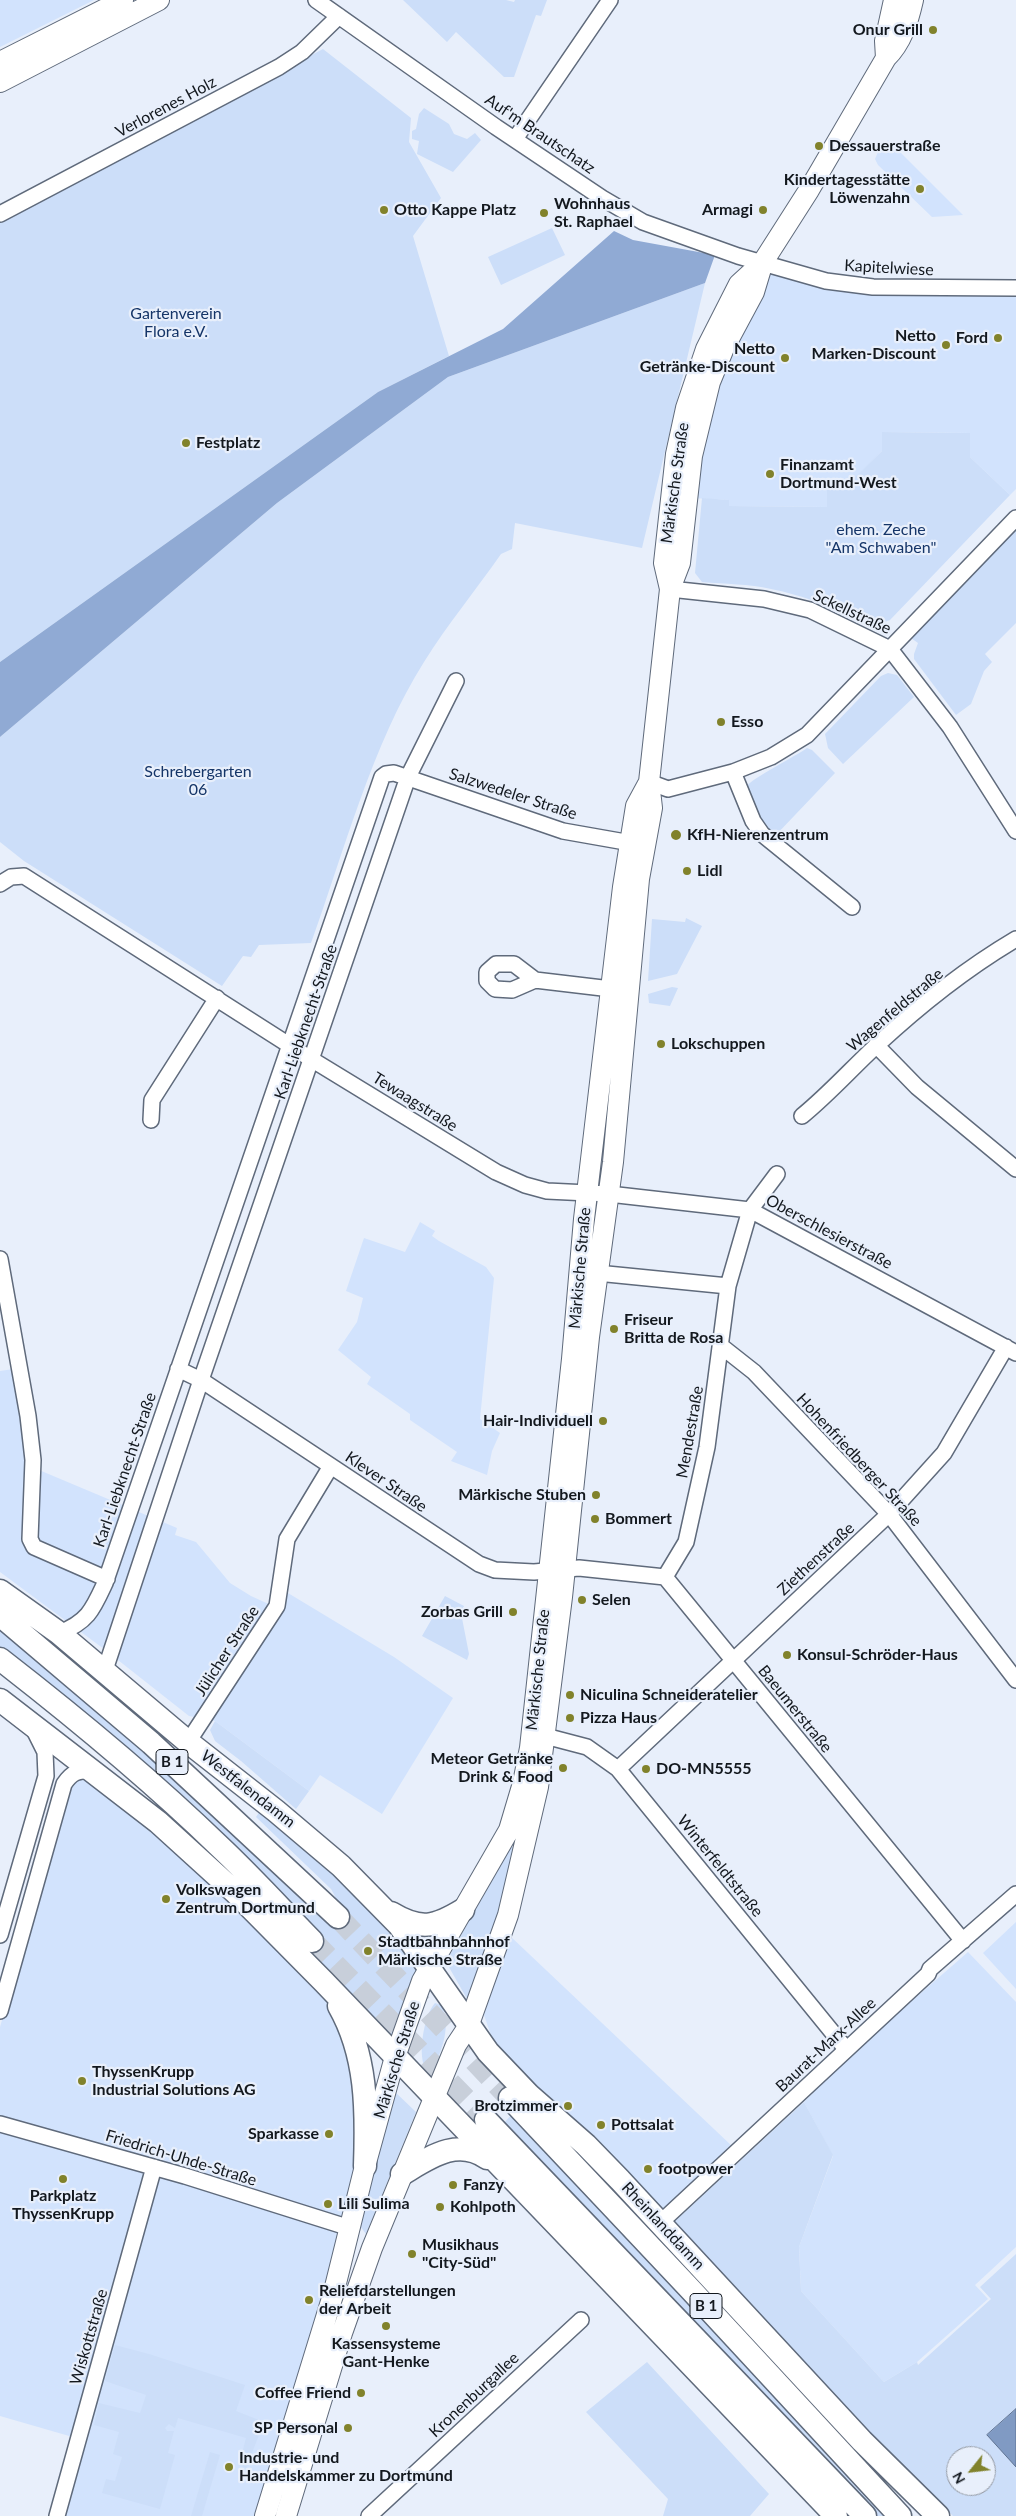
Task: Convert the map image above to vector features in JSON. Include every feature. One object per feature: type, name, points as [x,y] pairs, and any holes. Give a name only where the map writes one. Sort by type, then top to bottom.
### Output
[{"type":"main road","points":[[0,62],[122,0]]},
{"type":"main road","points":[[0,82],[159,0]]},
{"type":"main road","points":[[886,58],[885,41],[894,0]]},
{"type":"main road","name":"Märkische Straße","points":[[276,2515],[365,2166],[396,2057],[422,1981],[431,1969],[509,1830],[523,1783],[530,1748],[557,1570],[609,1194],[639,879],[652,808],[649,782],[670,589],[664,563],[676,454],[686,408],[699,367],[725,309],[739,284],[762,262],[809,190],[886,58],[897,47],[909,17],[912,0]]},
{"type":"main road","name":"Märkische Straße","points":[[276,2515],[372,2248],[456,2045],[468,2027],[508,1915],[538,1787],[545,1736],[587,1194],[611,989],[636,806],[649,782]]},
{"type":"main road","name":"Westfalendamm","points":[[0,1591],[59,1633],[188,1742],[308,1837],[384,1908],[431,1969]]},
{"type":"main road","name":"Westfalendamm","points":[[0,1615],[151,1743],[338,1917]]},
{"type":"main road","points":[[0,1659],[56,1703],[147,1780],[220,1847],[312,1941]]},
{"type":"main road","points":[[0,1700],[177,1838],[324,1982],[836,2516]]},
{"type":"main road","points":[[384,1908],[409,1924],[418,1925],[439,1924],[463,1910]]},
{"type":"main road","name":"Rheinlanddamm","points":[[431,1969],[468,2027],[510,2076],[586,2146],[862,2441],[938,2516]]},
{"type":"main road","points":[[324,1982],[352,2033],[359,2056],[366,2104],[365,2166]]},
{"type":"main road","name":"Rheinlanddamm","points":[[510,2098],[684,2282],[900,2516]]},
{"type":"main road","name":"B 1","points":[[486,2120],[865,2516]]},
{"type":"main road","points":[[402,2174],[436,2154],[459,2148],[471,2150],[485,2156],[510,2176]]},
{"type":"main road","points":[[350,2228],[372,2248]]},
{"type":"street","name":"Auf'm Brautschatz","points":[[316,0],[602,198],[643,222],[730,254],[762,262]]},
{"type":"street","points":[[515,139],[610,0]]},
{"type":"street","name":"Verlorenes Holz","points":[[0,214],[279,67],[302,52],[339,16]]},
{"type":"street","name":"Kapitelwiese","points":[[762,262],[826,281],[873,288],[1016,288]]},
{"type":"street","points":[[649,782],[668,789],[732,772],[771,756],[807,735],[1016,518]]},
{"type":"street","name":"Sckellstraße","points":[[670,589],[764,599],[810,610],[890,649],[950,728],[1016,831]]},
{"type":"street","name":"Karl-Liebknecht-Straße","points":[[105,1670],[201,1380],[408,777],[456,681]]},
{"type":"street","points":[[732,772],[753,821],[762,834],[852,907]]},
{"type":"street","name":"Salzwedeler Straße","points":[[386,774],[394,773],[408,777],[563,831],[631,843]]},
{"type":"street","name":"Karl-Liebknecht-Straße","points":[[59,1633],[72,1628],[86,1618],[106,1580],[289,1044],[382,778],[386,774]]},
{"type":"street","name":"Tewaagstraße","points":[[0,884],[11,877],[24,876],[311,1059],[496,1172],[525,1184],[547,1190],[609,1194]]},
{"type":"street","name":"Wagenfeldstraße","points":[[802,1116],[822,1100],[876,1045],[991,954],[1016,939]]},
{"type":"street","points":[[535,980],[611,989]]},
{"type":"street","points":[[151,1120],[152,1100],[217,998]]},
{"type":"street","points":[[876,1045],[917,1087],[1016,1169]]},
{"type":"street","name":"Mendestraße","points":[[665,1577],[686,1542],[707,1447],[728,1286],[750,1210],[777,1174]]},
{"type":"street","name":"Oberschlesierstraße","points":[[609,1194],[750,1210],[1011,1350]]},
{"type":"street","points":[[0,1259],[19,1360],[33,1460],[30,1539],[34,1548],[131,1592]]},
{"type":"street","name":"Märkische Straße","points":[[597,1273],[728,1286]]},
{"type":"street","name":"Hohenfriedberger Straße","points":[[721,1346],[754,1372],[889,1514],[1016,1680]]},
{"type":"street","name":"Ziethenstraße","points":[[618,1768],[889,1514],[944,1452],[1011,1350]]},
{"type":"street","points":[[178,1369],[201,1380]]},
{"type":"street","name":"Klever Straße","points":[[201,1380],[479,1564],[495,1570],[557,1570]]},
{"type":"street","name":"Jülicher Straße","points":[[188,1742],[277,1606],[287,1539],[331,1466]]},
{"type":"street","points":[[557,1570],[588,1569],[665,1577]]},
{"type":"street","name":"Baeumerstraße","points":[[665,1577],[964,1941]]},
{"type":"street","points":[[0,1936],[46,1776],[46,1752],[34,1728]]},
{"type":"street","name":"Winterfeldtstraße","points":[[545,1736],[587,1748],[618,1768],[846,2049]]},
{"type":"street","points":[[0,2011],[64,1784],[70,1775],[76,1771],[92,1770]]},
{"type":"street","name":"Baurat-Marx-Allee","points":[[660,2223],[928,1974],[930,1969],[1016,1894]]},
{"type":"street","name":"Friedrich-Uhde-Straße","points":[[0,2124],[154,2167],[317,2216],[350,2228]]},
{"type":"street","name":"Wiskottstraße","points":[[57,2516],[154,2167]]},
{"type":"street","name":"Kronenburgallee","points":[[368,2516],[581,2320]]},
{"type":"shaded area","points":[[0,0],[94,0],[0,47]]},
{"type":"shaded area","name":"Kindertagesstätte Löwenzahn","points":[[888,140],[963,215],[932,217],[878,165],[875,159]]},
{"type":"shaded area","points":[[614,231],[633,240],[715,255],[705,283],[448,377],[277,503],[0,737],[0,662],[378,392],[503,329]]},
{"type":"shaded area","points":[[766,266],[823,283],[1016,291],[1016,489],[1010,495],[970,457],[970,433],[882,432],[882,451],[827,507],[729,506],[728,500],[691,498],[702,429]]},
{"type":"shaded area","points":[[420,1222],[435,1231],[432,1236],[439,1241],[486,1267],[494,1278],[480,1419],[500,1433],[492,1451],[487,1475],[451,1461],[457,1452],[410,1420],[410,1414],[367,1384],[371,1377],[338,1350],[357,1322],[363,1298],[346,1291],[364,1238],[405,1252]]},
{"type":"shaded area","points":[[27,1367],[39,1470],[177,1528],[175,1535],[196,1542],[230,1583],[251,1596],[273,1606],[283,1590],[394,1657],[453,1698],[382,1814],[320,1775],[309,1791],[215,1721],[189,1716],[104,1649],[0,1572],[0,1371]]},
{"type":"shaded area","points":[[89,1776],[140,1814],[319,1984],[350,2042],[359,2165],[259,2516],[63,2516],[83,2440],[0,2416],[0,2027],[72,1779]]},
{"type":"shaded area","points":[[1016,1922],[1016,1989],[983,1953]]},
{"type":"shaded area","points":[[509,1935],[733,2147],[659,2212],[496,2050],[484,2015]]},
{"type":"shaded area","points":[[968,1952],[1016,2002],[1016,2247],[975,2285],[988,2299],[917,2362],[884,2382],[801,2291],[799,2247],[833,2156],[804,2102],[858,2048]]},
{"type":"shaded area","points":[[1016,2409],[1016,2467],[987,2435]]},
{"type":"green space","points":[[403,0],[506,0],[514,2],[515,0],[547,0],[541,16],[536,15],[514,77],[504,77],[456,32],[447,42]]},
{"type":"green space","name":"Gartenverein Flora e.V.","points":[[323,49],[411,118],[409,142],[441,198],[413,236],[449,356],[378,392],[0,662],[0,220]]},
{"type":"green space","points":[[424,108],[449,124],[454,134],[467,139],[475,133],[481,140],[453,172],[417,154],[419,141],[412,139],[412,131],[416,129],[419,114]]},
{"type":"green space","points":[[552,228],[565,255],[501,285],[488,257]]},
{"type":"green space","name":"Schrebergarten 06","points":[[705,283],[642,548],[515,523],[512,549],[501,554],[442,635],[424,662],[389,728],[360,799],[311,943],[259,945],[251,957],[243,956],[222,986],[24,861],[0,842],[0,737],[277,503],[448,377]]},
{"type":"green space","name":"ehem. Zeche \"Am Schwaben\"","points":[[882,432],[970,433],[970,457],[1010,495],[890,620],[871,624],[862,623],[819,603],[789,593],[754,586],[702,582],[695,573],[702,498],[729,500],[729,506],[827,507],[827,490],[842,490],[882,451]]},
{"type":"green space","points":[[1016,529],[1016,623],[985,654],[992,662],[984,671],[971,704],[956,715],[914,659],[918,643],[911,638]]},
{"type":"green space","points":[[888,673],[897,675],[914,697],[843,764],[828,748],[825,734],[881,676]]},
{"type":"green space","points":[[807,748],[812,750],[835,773],[775,836],[758,814],[747,786]]},
{"type":"green space","points":[[686,918],[702,926],[677,974],[648,981],[652,919],[685,922]]},
{"type":"green space","points":[[672,987],[678,988],[670,1006],[649,1003],[648,994]]},
{"type":"green space","points":[[445,1596],[464,1606],[461,1613],[469,1654],[467,1660],[422,1636]]},
{"type":"green space","points":[[0,1630],[127,1737],[333,1928],[336,1923],[338,1908],[331,1889],[256,1817],[262,1808],[348,1882],[419,1965],[392,2045],[298,1944],[324,1936],[228,1841],[52,1688],[0,1647]]},
{"type":"green space","points":[[215,1721],[309,1791],[296,1809],[215,1741],[210,1730]]},
{"type":"green space","points":[[511,1847],[518,1848],[471,2002],[466,1997],[446,1962]]},
{"type":"green space","points":[[435,2003],[441,2005],[446,2021],[446,2029],[436,2063],[432,2070],[427,2071],[422,2057],[423,2037],[428,2017]]},
{"type":"green space","points":[[392,2089],[416,2112],[366,2234],[357,2222]]},
{"type":"green space","points":[[804,2102],[833,2155],[799,2247],[801,2291],[884,2382],[917,2362],[918,2365],[991,2299],[980,2287],[1016,2254],[1016,2516],[953,2516],[870,2435],[672,2224]]},
{"type":"green space","points":[[513,2113],[889,2516],[877,2516],[503,2124]]},
{"type":"green space","points":[[115,2345],[245,2385],[236,2411],[264,2422],[246,2468],[239,2465],[246,2438],[178,2418],[175,2428],[169,2424],[165,2428],[167,2431],[174,2431],[168,2453],[175,2455],[160,2509],[102,2493],[106,2479],[115,2481],[122,2457],[113,2454],[119,2432],[94,2425],[99,2403],[140,2413],[146,2395],[105,2381]]},
{"type":"green space","points":[[647,2362],[769,2494],[750,2516],[663,2516],[668,2499],[586,2412]]},
{"type":"green space","points":[[210,2452],[220,2455],[202,2516],[191,2516]]},
{"type":"tunnel","points":[[338,1917],[510,2098]]},
{"type":"tunnel","points":[[312,1941],[486,2120]]},
{"type":"place","name":"Onur Grill","points":[[933,30]]},
{"type":"place","name":"Dessauerstraße","points":[[819,146]]},
{"type":"place","name":"Kindertagesstätte Löwenzahn","points":[[920,189]]},
{"type":"place","name":"Otto Kappe Platz","points":[[384,210]]},
{"type":"place","name":"Armagi","points":[[763,210]]},
{"type":"place","name":"Wohnhaus St. Raphael","points":[[544,213]]},
{"type":"place","name":"Ford","points":[[998,338]]},
{"type":"place","name":"Netto Marken-Discount","points":[[946,345]]},
{"type":"place","name":"Netto Getränke-Discount","points":[[785,358]]},
{"type":"place","name":"Festplatz","points":[[186,443]]},
{"type":"place","name":"Finanzamt Dortmund-West","points":[[770,474]]},
{"type":"place","name":"Esso","points":[[721,722]]},
{"type":"place","name":"KfH-Nierenzentrum","points":[[676,835]]},
{"type":"place","name":"Lidl","points":[[687,871]]},
{"type":"place","name":"Lokschuppen","points":[[661,1044]]},
{"type":"place","name":"Friseur Britta de Rosa","points":[[614,1329]]},
{"type":"place","name":"Hair-Individuell","points":[[603,1421]]},
{"type":"place","name":"Märkische Stuben","points":[[596,1495]]},
{"type":"place","name":"Bommert","points":[[595,1519]]},
{"type":"place","name":"Selen","points":[[582,1600]]},
{"type":"place","name":"Zorbas Grill","points":[[513,1612]]},
{"type":"place","name":"Konsul-Schröder-Haus","points":[[787,1655]]},
{"type":"place","name":"Niculina Schneideratelier","points":[[570,1695]]},
{"type":"place","name":"Pizza Haus","points":[[570,1718]]},
{"type":"place","name":"Meteor Getränke Drink & Food","points":[[563,1768]]},
{"type":"place","name":"DO-MN5555","points":[[646,1769]]},
{"type":"place","name":"Volkswagen Zentrum Dortmund","points":[[166,1899]]},
{"type":"place","name":"Stadtbahnbahnhof Märkische Straße","points":[[368,1951]]},
{"type":"place","name":"ThyssenKrupp Industrial Solutions AG","points":[[82,2081]]},
{"type":"place","name":"Brotzimmer","points":[[568,2106]]},
{"type":"place","name":"Pottsalat","points":[[601,2125]]},
{"type":"place","name":"Sparkasse","points":[[329,2134]]},
{"type":"place","name":"footpower","points":[[648,2169]]},
{"type":"place","name":"Parkplatz ThyssenKrupp","points":[[63,2179]]},
{"type":"place","name":"Fanzy","points":[[453,2185]]},
{"type":"place","name":"Lili Sulima","points":[[328,2204]]},
{"type":"place","name":"Kohlpoth","points":[[440,2207]]},
{"type":"place","name":"Musikhaus \"City-Süd\"","points":[[412,2254]]},
{"type":"place","name":"Reliefdarstellungen der Arbeit","points":[[309,2300]]},
{"type":"place","name":"Kassensysteme Gant-Henke","points":[[386,2326]]},
{"type":"place","name":"Coffee Friend","points":[[361,2393]]},
{"type":"place","name":"SP Personal","points":[[348,2428]]},
{"type":"place","name":"Industrie- und Handelskammer zu Dortmund","points":[[229,2467]]}]
